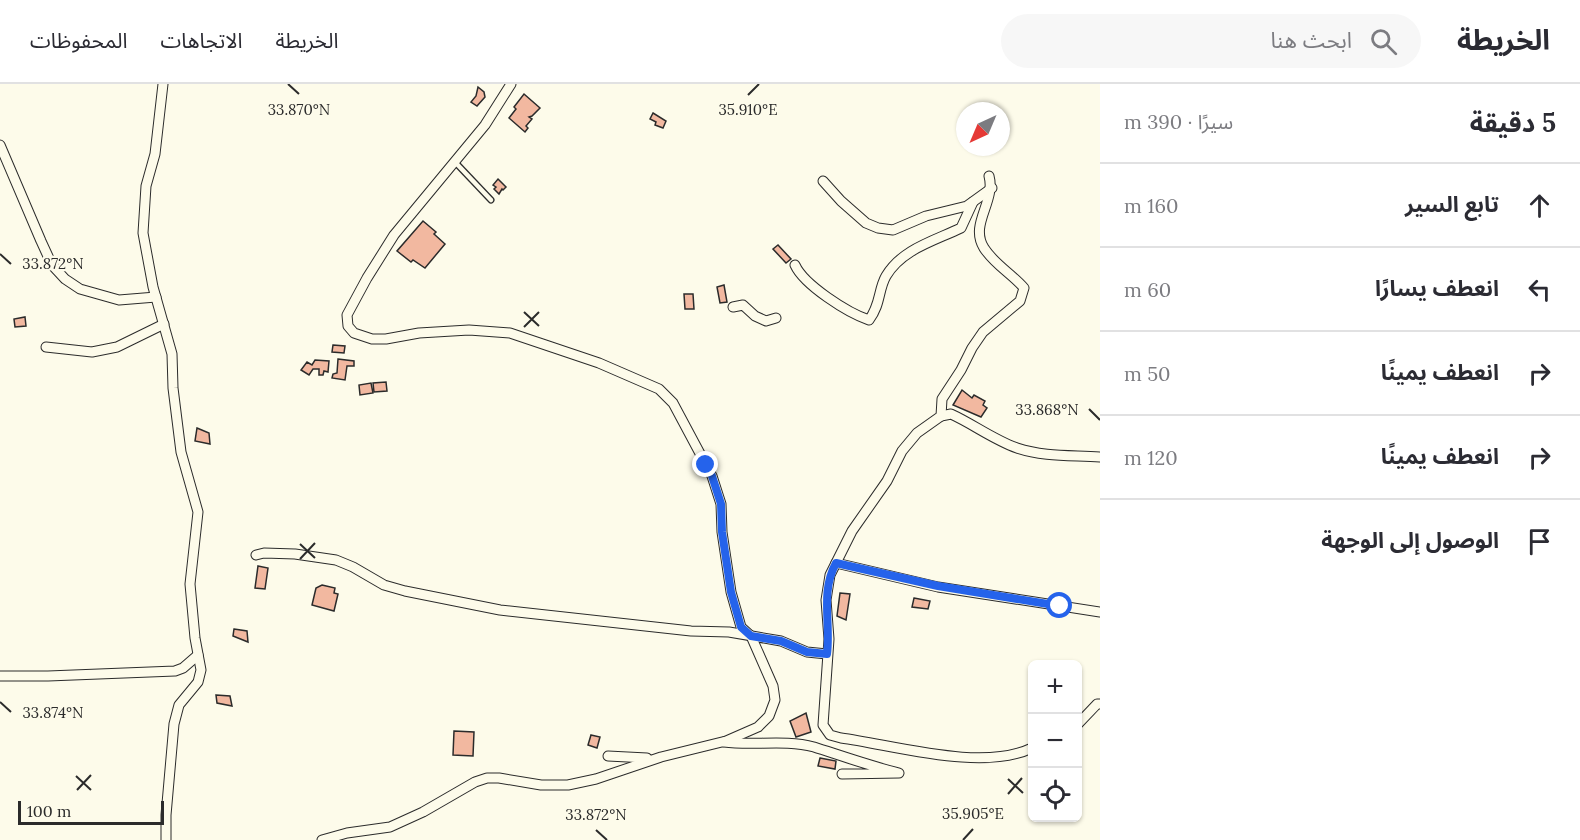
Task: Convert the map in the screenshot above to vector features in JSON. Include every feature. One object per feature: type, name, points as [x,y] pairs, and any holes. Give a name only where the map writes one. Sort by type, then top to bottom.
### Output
[{"type":"street","points":[[163,84],[155,154],[146,186],[143,222],[146,256],[172,354],[173,388],[181,452],[198,512],[190,584],[200,678],[179,705],[174,724],[166,840]]},
{"type":"street","points":[[322,840],[347,833],[390,827],[423,812],[475,782],[487,778],[541,785],[568,785],[596,779],[662,757],[723,742],[758,727],[769,716],[774,706],[773,686],[751,636],[741,627],[731,592],[722,532],[721,504],[712,476],[674,403],[659,389],[599,363],[510,333],[469,330],[372,339],[354,333],[348,326],[347,315],[394,235],[485,125],[511,84]]},
{"type":"street","points":[[0,145],[52,265],[65,279],[80,289],[119,300],[156,297]]},
{"type":"street","points":[[941,416],[942,399],[972,348],[983,332],[1020,301],[1024,288],[984,248],[978,232],[992,188],[988,176]]},
{"type":"street","points":[[823,181],[866,223],[878,228],[893,230],[926,216],[967,206],[992,188]]},
{"type":"street","points":[[795,265],[798,273],[812,285],[841,306],[868,320],[880,298],[885,278],[893,266],[929,241],[961,228],[973,202]]},
{"type":"street","points":[[732,307],[744,305],[755,316],[766,321],[776,318]]},
{"type":"street","points":[[46,347],[100,351],[117,347],[164,324]]},
{"type":"street","points":[[1028,749],[997,757],[955,756],[830,735],[823,725],[829,639],[826,600],[830,575],[852,531],[887,481],[902,451],[917,433],[941,416],[951,414],[1004,443],[1031,452],[1100,456]]},
{"type":"street","points":[[256,555],[295,554],[336,560],[384,585],[500,610],[691,631],[729,632],[781,641],[807,652],[827,654]]},
{"type":"street","points":[[836,563],[938,586],[1100,612]]},
{"type":"street","points":[[0,676],[68,676],[175,671],[183,668],[198,655]]},
{"type":"street","points":[[1082,719],[1097,704],[1100,704]]},
{"type":"street","points":[[723,742],[740,744],[777,742],[815,747],[867,766],[899,773],[842,774]]},
{"type":"street","points":[[608,756],[662,757]]},
{"type":"lane","points":[[455,162],[491,200]]},
{"type":"building","points":[[478,87],[484,92],[485,97],[477,106],[471,102],[476,96]]},
{"type":"building","points":[[524,94],[540,108],[529,117],[532,119],[526,126],[528,128],[525,132],[509,118]]},
{"type":"building","points":[[653,113],[666,121],[663,128],[655,125],[656,122],[650,119]]},
{"type":"building","points":[[498,179],[506,187],[499,194],[493,185]]},
{"type":"building","points":[[423,221],[445,244],[425,268],[413,260],[411,262],[397,251]]},
{"type":"building","points":[[778,245],[791,259],[786,263],[773,249]]},
{"type":"building","points":[[724,285],[727,302],[720,303],[717,287]]},
{"type":"building","points":[[684,294],[693,294],[694,309],[685,309]]},
{"type":"building","points":[[25,317],[26,326],[15,327],[14,319]]},
{"type":"building","points":[[333,345],[345,346],[344,353],[332,352]]},
{"type":"building","points":[[338,359],[354,361],[354,366],[347,366],[345,380],[332,378],[333,374],[337,373]]},
{"type":"building","points":[[315,360],[329,361],[328,372],[324,371],[323,375],[319,375],[319,369],[313,369],[309,375],[301,370],[307,362],[312,365]]},
{"type":"building","points":[[386,382],[387,391],[374,392],[373,383]]},
{"type":"building","points":[[371,383],[373,393],[360,395],[359,385]]},
{"type":"building","points":[[962,390],[972,398],[974,395],[985,401],[983,405],[987,408],[981,417],[953,405]]},
{"type":"building","points":[[197,428],[209,433],[210,444],[195,441]]},
{"type":"building","points":[[258,566],[268,568],[265,589],[255,588]]},
{"type":"building","points":[[322,585],[335,588],[334,593],[338,594],[334,611],[312,605],[316,588]]},
{"type":"building","points":[[840,593],[850,594],[846,620],[837,616]]},
{"type":"building","points":[[914,598],[930,601],[928,609],[912,607]]},
{"type":"building","points":[[234,629],[247,631],[248,642],[233,636]]},
{"type":"building","points":[[216,695],[230,696],[232,706],[217,703]]},
{"type":"building","points":[[806,713],[811,732],[796,737],[790,721]]},
{"type":"building","points":[[454,731],[474,732],[473,756],[453,755]]},
{"type":"building","points":[[591,735],[600,737],[597,748],[588,745]]},
{"type":"building","points":[[820,758],[836,761],[835,769],[818,766]]},
{"type":"route","points":[[706,465],[721,504],[722,532],[731,592],[741,627],[758,639],[781,641],[807,652],[827,654],[829,639],[826,600],[830,575],[836,563],[938,586],[1060,606]]}]
